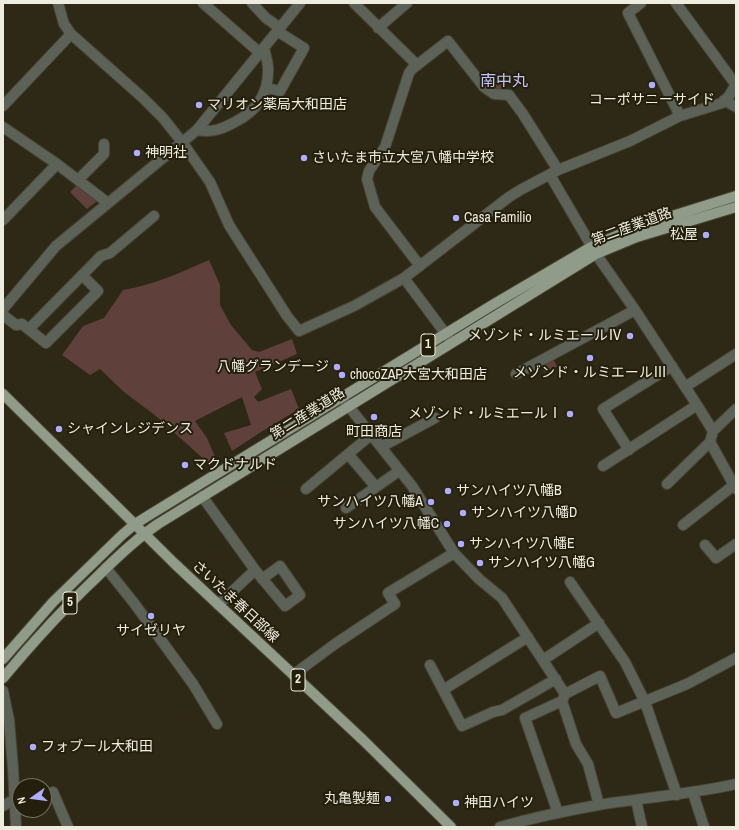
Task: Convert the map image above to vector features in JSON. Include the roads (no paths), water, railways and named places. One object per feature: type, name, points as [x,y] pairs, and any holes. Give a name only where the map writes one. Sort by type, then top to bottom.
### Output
[{"type":"main road","name":"第二産業道路","points":[[3,659],[53,602],[135,524],[345,402],[449,338],[494,304],[634,228],[736,196]]},
{"type":"main road","name":"第二産業道路","points":[[593,250],[736,207]]},
{"type":"main road","name":"さいたま春日部線","points":[[3,394],[144,534],[363,740],[451,827]]},
{"type":"main road","name":"第二産業道路","points":[[3,678],[44,630],[106,568],[144,534],[345,402]]},
{"type":"street","points":[[58,3],[64,24],[71,34],[143,98],[163,118],[182,142],[210,182],[229,225],[287,316],[299,331],[354,306],[404,278],[509,197],[522,189],[554,173],[630,141],[680,116],[722,103],[730,96],[736,85],[676,3]]},
{"type":"street","points":[[197,130],[208,132],[224,128],[247,116],[258,106],[264,96],[267,88],[268,68],[262,50],[203,3]]},
{"type":"street","points":[[252,3],[266,18],[304,48],[280,91],[267,88]]},
{"type":"street","points":[[3,309],[56,246],[197,130],[300,3]]},
{"type":"street","points":[[378,28],[407,3]]},
{"type":"street","points":[[641,3],[628,13],[680,116]]},
{"type":"street","points":[[356,4],[378,28],[417,65]]},
{"type":"street","points":[[3,106],[71,34]]},
{"type":"street","points":[[420,266],[375,207],[367,179],[369,171],[385,147],[409,73],[448,41],[484,87],[494,94],[509,95],[523,114],[593,250],[635,310],[697,405],[735,487],[683,525]]},
{"type":"street","points":[[724,100],[736,107]]},
{"type":"street","points":[[3,127],[108,203]]},
{"type":"street","points":[[78,180],[104,154],[104,144]]},
{"type":"street","points":[[3,220],[56,164]]},
{"type":"street","points":[[29,328],[101,256],[110,253],[154,216]]},
{"type":"street","points":[[3,315],[16,325],[22,324],[29,328],[46,343],[98,291],[82,275]]},
{"type":"street","points":[[404,278],[449,338]]},
{"type":"street","points":[[516,374],[635,310]]},
{"type":"street","points":[[685,387],[736,354]]},
{"type":"street","points":[[629,450],[603,409],[672,366]]},
{"type":"street","points":[[345,402],[412,486],[454,553],[479,579],[502,598],[556,679],[564,698],[576,744],[588,764],[599,805]]},
{"type":"street","points":[[603,466],[697,405]]},
{"type":"street","points":[[667,484],[736,409]]},
{"type":"street","points":[[381,447],[435,418]]},
{"type":"street","points":[[306,489],[371,435]]},
{"type":"street","points":[[348,454],[376,487]]},
{"type":"street","points":[[346,508],[399,471]]},
{"type":"street","points":[[202,496],[262,579]]},
{"type":"street","points":[[705,545],[716,558],[736,544]]},
{"type":"street","points":[[293,675],[335,644],[394,604],[388,593],[454,553]]},
{"type":"street","points":[[106,568],[134,603],[193,684],[217,724]]},
{"type":"street","points":[[218,605],[255,570]]},
{"type":"street","points":[[570,582],[625,662],[645,702],[677,795]]},
{"type":"street","points":[[543,660],[599,623]]},
{"type":"street","points":[[444,690],[528,637]]},
{"type":"street","points":[[558,813],[525,718],[564,698],[600,676],[616,713],[687,684],[736,658]]},
{"type":"street","points":[[430,665],[462,726],[493,712],[502,710],[556,679]]},
{"type":"street","points":[[3,691],[9,720],[15,778]]},
{"type":"street","points":[[500,827],[599,805],[677,795],[736,784]]},
{"type":"street","points":[[52,792],[68,827]]},
{"type":"street","points":[[693,792],[704,827]]},
{"type":"street","points":[[636,800],[642,827]]},
{"type":"place","name":"コーポサニーサイド","points":[[652,85]]},
{"type":"place","name":"マリオン薬局大和田店","points":[[199,105]]},
{"type":"place","name":"神明社","points":[[137,153]]},
{"type":"place","name":"さいたま市立大宮八幡中学校","points":[[304,158]]},
{"type":"place","name":"Casa Familio","points":[[456,218]]},
{"type":"place","name":"松屋","points":[[706,235]]},
{"type":"place","name":"メゾンド・ルミエールⅣ","points":[[630,336]]},
{"type":"place","name":"メゾンド・ルミエールⅢ","points":[[590,358]]},
{"type":"place","name":"八幡グランデージ","points":[[337,367]]},
{"type":"place","name":"chocoZAP大宮大和田店","points":[[342,375]]},
{"type":"place","name":"メゾンド・ルミエールⅠ","points":[[570,414]]},
{"type":"place","name":"町田商店","points":[[374,417]]},
{"type":"place","name":"シャインレジデンス","points":[[59,429]]},
{"type":"place","name":"マクドナルド","points":[[185,465]]},
{"type":"place","name":"サンハイツ八幡B","points":[[448,491]]},
{"type":"place","name":"サンハイツ八幡A","points":[[431,502]]},
{"type":"place","name":"サンハイツ八幡D","points":[[463,513]]},
{"type":"place","name":"サンハイツ八幡C","points":[[447,524]]},
{"type":"place","name":"サンハイツ八幡E","points":[[461,544]]},
{"type":"place","name":"サンハイツ八幡G","points":[[480,563]]},
{"type":"place","name":"サイゼリヤ","points":[[151,616]]},
{"type":"place","name":"フォブール大和田","points":[[33,747]]},
{"type":"place","name":"丸亀製麺","points":[[388,799]]},
{"type":"place","name":"神田ハイツ","points":[[456,803]]},
{"type":"district","name":"南中丸","points":[[504,82]]}]
